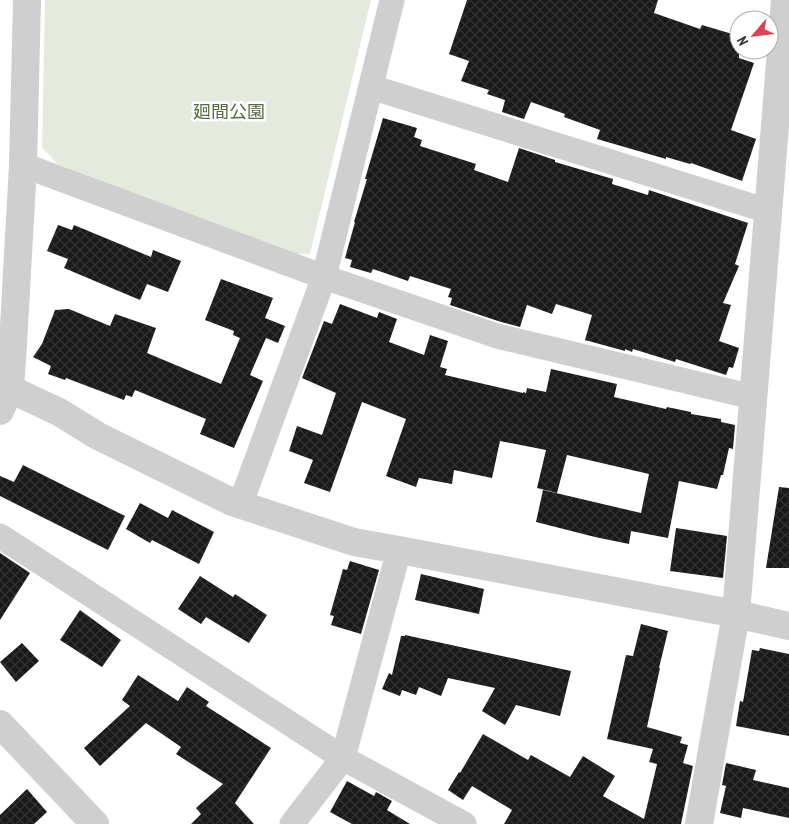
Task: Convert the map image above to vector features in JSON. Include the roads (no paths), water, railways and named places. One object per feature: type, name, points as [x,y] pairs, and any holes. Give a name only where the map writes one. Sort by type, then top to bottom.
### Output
[{"type":"street","points":[[27,0],[23,165],[3,394],[59,412],[106,440],[232,502],[354,542],[736,614],[789,626]]},
{"type":"street","points":[[240,505],[324,277],[392,0]]},
{"type":"street","points":[[700,824],[736,614],[768,211],[782,118],[783,0]]},
{"type":"street","points":[[371,87],[768,211]]},
{"type":"street","points":[[23,165],[324,277],[496,336],[753,398]]},
{"type":"street","points":[[0,536],[343,758],[464,824]]},
{"type":"street","points":[[292,824],[343,758],[398,550]]},
{"type":"street","points":[[0,724],[95,824]]},
{"type":"park label","name":"廻間公園","points":[[229,111]]}]
